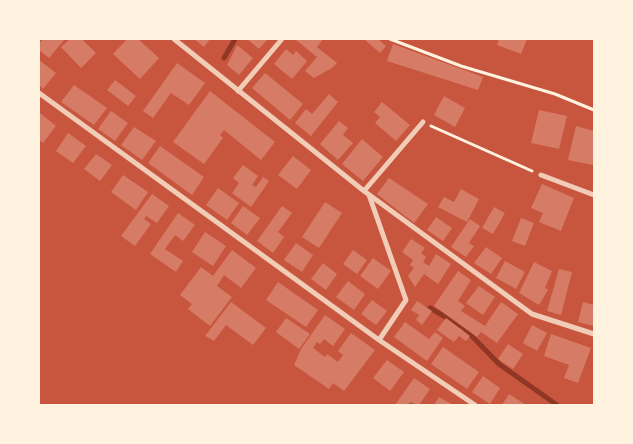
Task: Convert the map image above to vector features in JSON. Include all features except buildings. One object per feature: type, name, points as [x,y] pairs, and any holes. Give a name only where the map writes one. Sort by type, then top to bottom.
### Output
[{"type":"street","points":[[174,39],[369,196],[532,314],[594,334]]},
{"type":"street","points":[[238,91],[282,39]]},
{"type":"street","points":[[39,93],[379,340],[475,405]]},
{"type":"street","points":[[364,191],[423,122]]},
{"type":"street","points":[[541,175],[594,195]]},
{"type":"street","points":[[369,196],[406,300],[379,340]]},
{"type":"path","points":[[390,39],[461,66],[555,94],[594,110]]},
{"type":"path","points":[[423,122],[541,175]]},
{"type":"waterway","points":[[224,58],[235,39]]},
{"type":"waterway","points":[[430,308],[463,327],[499,364],[557,405]]}]
